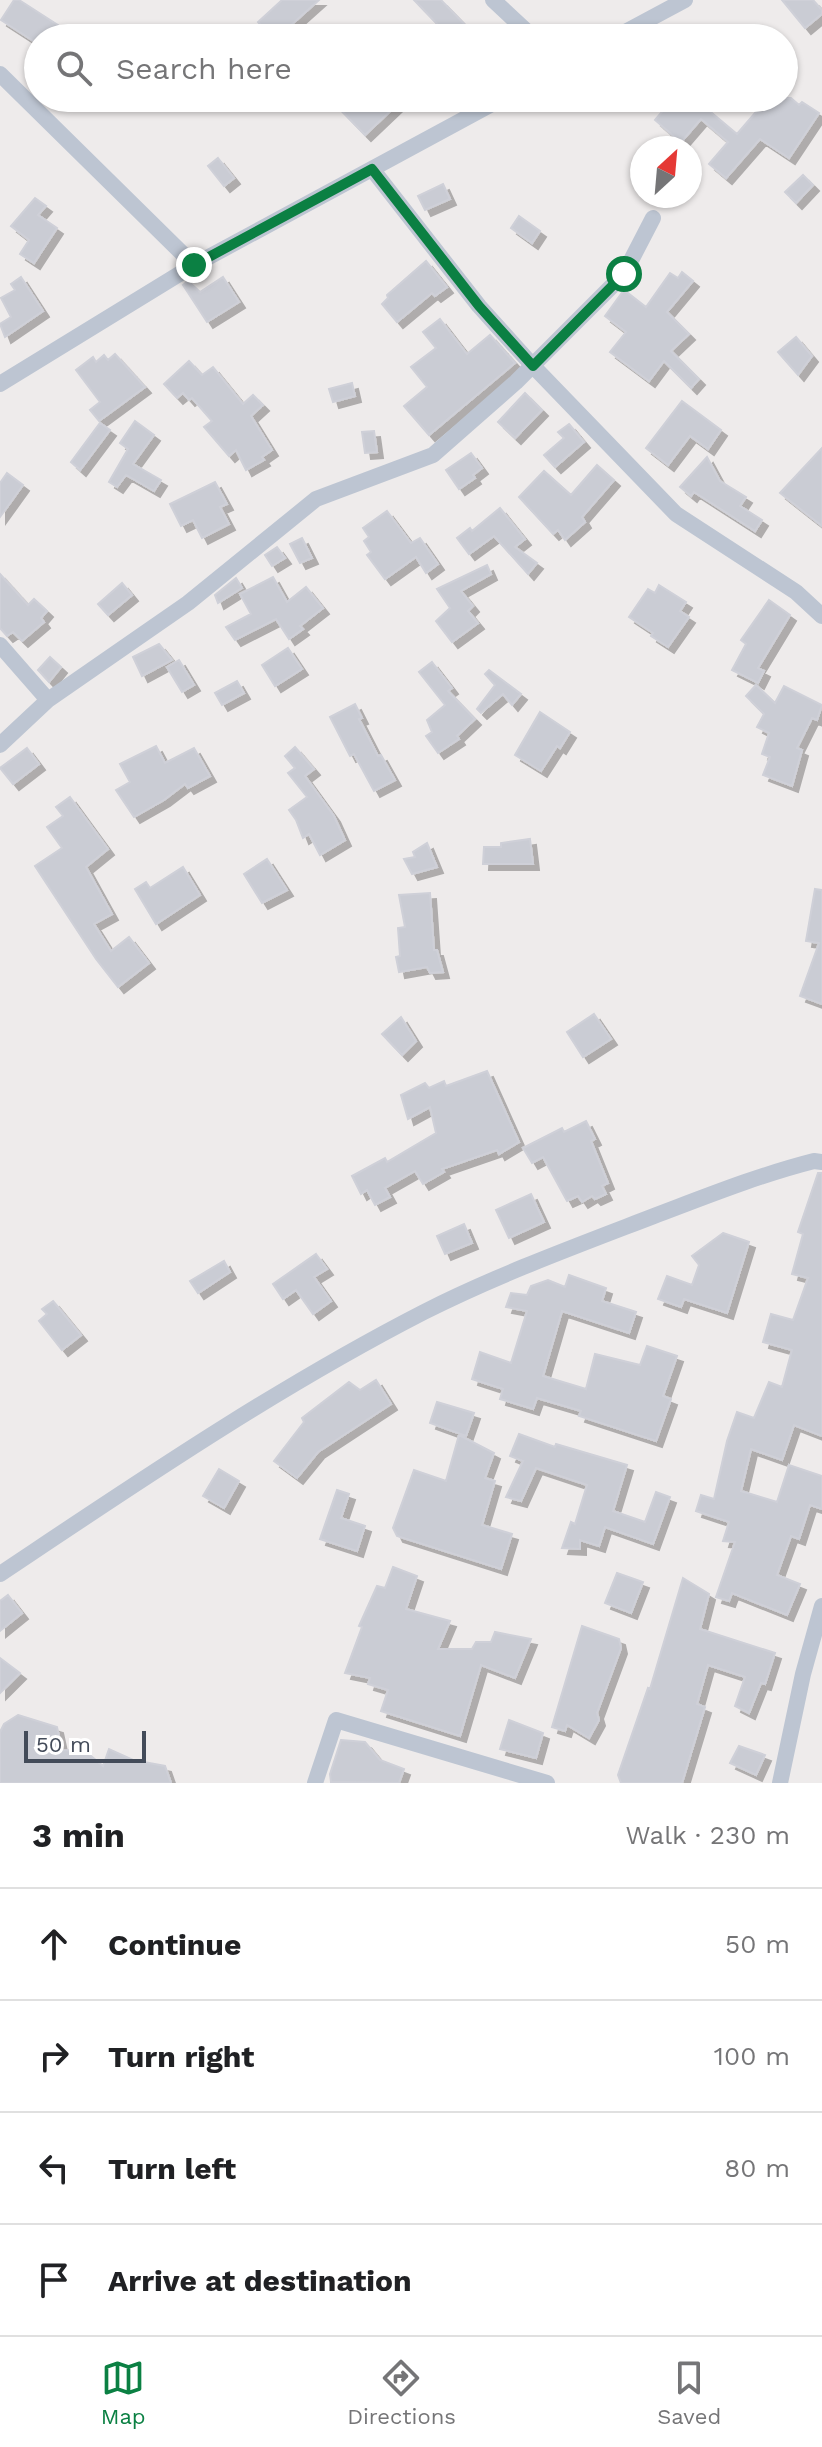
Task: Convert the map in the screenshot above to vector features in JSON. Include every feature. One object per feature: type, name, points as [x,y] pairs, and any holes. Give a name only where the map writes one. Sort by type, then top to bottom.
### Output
[{"type":"street","points":[[493,0],[519,24]]},
{"type":"street","points":[[640,24],[685,0]]},
{"type":"street","points":[[0,74],[24,98]]},
{"type":"street","points":[[39,112],[194,265]]},
{"type":"street","points":[[0,384],[194,265],[477,112]]},
{"type":"street","points":[[372,169],[479,306],[676,514],[796,592],[822,616]]},
{"type":"street","points":[[0,745],[48,700],[188,603],[316,499],[433,455],[533,366],[624,274],[653,218]]},
{"type":"street","points":[[0,645],[48,700]]},
{"type":"street","points":[[0,1574],[168,1462],[424,1312],[566,1249],[751,1180],[814,1161],[822,1162]]},
{"type":"street","points":[[780,1783],[803,1674],[822,1606]]},
{"type":"street","points":[[315,1783],[336,1720],[547,1783]]},
{"type":"building","points":[[14,0],[19,0],[56,24],[24,24],[24,35],[1,20]]},
{"type":"building","points":[[282,0],[319,0],[292,24],[258,22]]},
{"type":"building","points":[[414,0],[441,0],[464,24],[437,24]]},
{"type":"building","points":[[782,0],[813,0],[822,14],[805,28]]},
{"type":"building","points":[[802,102],[819,113],[789,158],[760,139],[726,178],[709,164],[728,142],[701,119],[686,136],[673,136],[655,120],[662,112],[711,112],[737,134],[756,112],[798,112],[798,104]]},
{"type":"building","points":[[343,112],[389,112],[365,135]]},
{"type":"building","points":[[218,158],[234,178],[224,186],[208,166]]},
{"type":"building","points":[[803,175],[813,185],[796,203],[785,192]]},
{"type":"building","points":[[443,184],[450,199],[425,210],[418,196]]},
{"type":"building","points":[[35,198],[46,206],[38,215],[57,228],[34,263],[20,254],[29,240],[11,226]]},
{"type":"building","points":[[519,216],[540,231],[532,243],[511,228]]},
{"type":"building","points":[[426,261],[447,287],[435,296],[432,293],[397,322],[382,304],[387,295]]},
{"type":"building","points":[[682,272],[693,281],[667,312],[689,334],[671,351],[699,379],[691,388],[664,361],[649,381],[610,352],[626,332],[605,316],[624,290],[646,307],[670,273],[678,278]]},
{"type":"building","points":[[21,277],[43,311],[5,337],[0,324],[11,317],[1,298],[15,290],[11,284]]},
{"type":"building","points":[[223,277],[239,302],[207,322],[183,285],[188,281],[200,292]]},
{"type":"building","points":[[440,319],[467,354],[490,335],[515,363],[429,435],[404,406],[427,387],[411,367],[436,348],[423,332]]},
{"type":"building","points":[[796,337],[812,356],[798,375],[778,352]]},
{"type":"building","points":[[115,354],[145,387],[99,421],[90,410],[100,402],[76,370],[93,357],[96,362],[104,355],[108,360]]},
{"type":"building","points":[[189,361],[202,375],[213,367],[243,404],[253,395],[263,405],[251,416],[272,450],[262,457],[264,460],[246,470],[236,450],[229,456],[204,427],[212,421],[192,398],[189,400],[183,393],[177,398],[164,384]]},
{"type":"building","points":[[352,383],[355,396],[333,402],[329,389]]},
{"type":"building","points":[[525,393],[542,410],[515,438],[498,422]]},
{"type":"building","points":[[682,401],[721,430],[708,449],[690,436],[668,465],[646,448]]},
{"type":"building","points":[[135,421],[154,435],[133,464],[161,480],[154,491],[126,475],[117,487],[109,482],[128,449],[120,443]]},
{"type":"building","points":[[100,423],[110,430],[80,470],[71,462]]},
{"type":"building","points":[[569,424],[584,442],[555,467],[544,455],[564,438],[558,432]]},
{"type":"building","points":[[374,431],[377,452],[365,453],[362,432]]},
{"type":"building","points":[[822,448],[822,526],[780,493]]},
{"type":"building","points":[[471,453],[482,468],[473,475],[475,478],[459,489],[446,470]]},
{"type":"building","points":[[707,457],[720,481],[746,497],[740,506],[762,520],[755,531],[694,492],[691,496],[680,487]]},
{"type":"building","points":[[597,465],[614,480],[582,517],[585,522],[565,540],[558,530],[553,534],[519,497],[544,471],[571,495]]},
{"type":"building","points":[[7,473],[23,485],[0,517],[0,483]]},
{"type":"building","points":[[215,482],[227,504],[220,507],[229,524],[202,538],[193,520],[181,526],[170,504]]},
{"type":"building","points":[[500,508],[525,539],[515,547],[537,563],[528,574],[494,536],[469,554],[457,538],[470,528],[472,531]]},
{"type":"building","points":[[387,511],[411,543],[420,538],[438,564],[426,573],[416,557],[385,579],[367,555],[371,552],[364,541],[369,537],[363,528]]},
{"type":"building","points":[[302,538],[312,558],[300,563],[290,544]]},
{"type":"building","points":[[277,547],[285,558],[272,566],[265,555]]},
{"type":"building","points":[[487,565],[491,574],[461,591],[473,606],[468,611],[478,623],[452,642],[436,621],[450,608],[437,589]]},
{"type":"building","points":[[0,574],[28,605],[34,599],[47,611],[41,618],[44,622],[22,641],[13,632],[7,636],[0,628]]},
{"type":"building","points":[[273,577],[287,602],[306,587],[323,608],[289,639],[276,619],[235,640],[226,627],[251,614],[240,594]]},
{"type":"building","points":[[236,578],[242,588],[218,603],[215,595]]},
{"type":"building","points":[[122,583],[132,595],[108,615],[98,604]]},
{"type":"building","points":[[659,585],[686,602],[680,611],[689,617],[668,647],[629,617],[648,589],[655,593]]},
{"type":"building","points":[[769,600],[790,615],[758,668],[764,671],[758,683],[732,670],[746,644],[741,640]]},
{"type":"building","points":[[159,644],[172,660],[142,676],[133,657]]},
{"type":"building","points":[[288,648],[302,669],[275,686],[262,665]]},
{"type":"building","points":[[50,657],[61,667],[49,682],[38,670]]},
{"type":"building","points":[[179,660],[194,685],[182,692],[167,667]]},
{"type":"building","points":[[432,662],[452,688],[448,691],[475,719],[457,736],[459,739],[438,753],[426,736],[432,732],[427,720],[445,705],[419,672]]},
{"type":"building","points":[[489,670],[521,694],[512,705],[503,694],[481,713],[477,709],[495,685],[485,674]]},
{"type":"building","points":[[237,681],[244,693],[222,705],[215,693]]},
{"type":"building","points":[[756,685],[775,703],[784,686],[822,705],[817,720],[812,718],[797,748],[802,750],[792,786],[763,775],[770,757],[762,754],[769,733],[757,727],[764,714],[746,696]]},
{"type":"building","points":[[355,704],[362,718],[359,719],[378,756],[381,755],[395,780],[374,791],[354,754],[350,756],[330,717]]},
{"type":"building","points":[[540,712],[570,732],[541,771],[515,755]]},
{"type":"building","points":[[156,746],[165,763],[194,748],[210,776],[188,788],[185,784],[134,817],[116,790],[130,782],[120,764]]},
{"type":"building","points":[[295,747],[314,769],[305,776],[334,816],[345,840],[320,855],[309,834],[303,838],[289,810],[307,797],[288,773],[295,768],[285,756]]},
{"type":"building","points":[[27,748],[39,764],[13,784],[0,768]]},
{"type":"building","points":[[70,797],[108,849],[86,867],[112,914],[94,924],[111,951],[129,937],[149,963],[118,987],[35,866],[62,848],[47,827],[63,816],[56,807]]},
{"type":"building","points":[[530,839],[533,864],[483,864],[484,847],[501,847],[501,843]]},
{"type":"building","points":[[427,843],[437,867],[412,874],[404,859],[415,857],[413,852]]},
{"type":"building","points":[[267,859],[287,890],[262,903],[244,874]]},
{"type":"building","points":[[183,867],[200,895],[156,924],[135,889],[146,882],[150,888]]},
{"type":"building","points":[[815,889],[822,890],[822,1004],[800,996],[819,943],[806,941]]},
{"type":"building","points":[[430,893],[434,950],[437,950],[443,972],[430,973],[427,967],[399,972],[396,957],[400,956],[398,928],[405,927],[399,895]]},
{"type":"building","points":[[594,1014],[611,1039],[583,1057],[567,1032]]},
{"type":"building","points":[[401,1017],[416,1041],[402,1055],[382,1034]]},
{"type":"building","points":[[487,1071],[519,1142],[499,1154],[497,1150],[442,1169],[444,1172],[423,1184],[415,1171],[385,1188],[390,1197],[375,1205],[367,1190],[361,1194],[352,1176],[385,1158],[387,1162],[436,1133],[430,1107],[408,1119],[401,1095],[425,1083],[429,1088],[444,1081],[446,1086]]},
{"type":"building","points":[[586,1121],[595,1139],[591,1141],[608,1183],[602,1186],[606,1194],[595,1199],[592,1196],[582,1202],[578,1196],[567,1201],[543,1157],[532,1163],[523,1148],[562,1128],[564,1132]]},
{"type":"building","points":[[818,1173],[822,1173],[822,1436],[794,1425],[782,1460],[751,1449],[741,1491],[777,1502],[789,1465],[822,1476],[822,1509],[810,1505],[799,1539],[791,1536],[777,1575],[800,1584],[787,1615],[732,1593],[729,1601],[716,1597],[735,1542],[723,1541],[729,1522],[696,1511],[701,1495],[714,1499],[737,1412],[754,1418],[769,1382],[782,1387],[792,1350],[763,1342],[771,1314],[793,1320],[808,1278],[792,1274],[803,1234],[798,1232]]},
{"type":"building","points":[[531,1194],[544,1222],[509,1238],[496,1210]]},
{"type":"building","points":[[464,1224],[472,1243],[445,1254],[437,1236]]},
{"type":"building","points":[[723,1233],[749,1242],[727,1313],[684,1299],[681,1307],[658,1299],[667,1276],[692,1285],[699,1265],[692,1256]]},
{"type":"building","points":[[316,1254],[327,1269],[314,1277],[331,1301],[313,1314],[296,1290],[283,1299],[273,1284]]},
{"type":"building","points":[[224,1261],[230,1272],[198,1293],[190,1281]]},
{"type":"building","points":[[569,1275],[606,1288],[602,1301],[636,1312],[629,1333],[562,1311],[543,1376],[586,1389],[595,1354],[640,1365],[647,1346],[677,1356],[663,1396],[671,1399],[656,1441],[579,1416],[581,1411],[537,1398],[533,1409],[500,1399],[503,1389],[472,1379],[480,1352],[511,1363],[527,1311],[506,1307],[511,1293],[527,1295],[531,1286],[548,1280],[565,1287]]},
{"type":"building","points":[[53,1301],[81,1335],[62,1350],[39,1321],[47,1314],[42,1309]]},
{"type":"building","points":[[376,1380],[391,1404],[318,1452],[297,1478],[274,1461],[304,1422],[302,1418],[349,1382],[360,1390]]},
{"type":"building","points":[[437,1402],[474,1413],[466,1436],[430,1423]]},
{"type":"building","points":[[519,1434],[555,1447],[556,1444],[627,1465],[613,1511],[645,1522],[656,1492],[670,1497],[653,1544],[605,1527],[599,1546],[580,1540],[580,1549],[562,1548],[571,1522],[575,1524],[587,1485],[536,1468],[521,1501],[506,1497],[523,1461],[510,1456]]},
{"type":"building","points":[[459,1435],[494,1453],[485,1478],[495,1481],[482,1525],[512,1534],[501,1569],[397,1536],[393,1528],[414,1470],[446,1481]]},
{"type":"building","points":[[219,1469],[239,1481],[224,1508],[203,1496]]},
{"type":"building","points":[[337,1490],[349,1494],[341,1518],[365,1526],[357,1551],[320,1539]]},
{"type":"building","points":[[393,1567],[417,1576],[406,1609],[450,1621],[438,1649],[472,1649],[476,1642],[491,1642],[495,1632],[531,1639],[515,1678],[481,1665],[460,1736],[381,1711],[388,1690],[368,1684],[370,1678],[345,1673],[362,1627],[359,1626],[377,1586],[385,1588]]},
{"type":"building","points":[[617,1573],[643,1582],[631,1613],[605,1603]]},
{"type":"building","points":[[683,1578],[709,1594],[700,1629],[775,1653],[765,1684],[761,1683],[749,1713],[735,1706],[745,1677],[708,1665],[697,1704],[705,1707],[682,1783],[621,1783],[618,1775],[650,1689]]},
{"type":"building","points":[[8,1595],[22,1613],[0,1631],[0,1601]]},
{"type":"building","points":[[582,1626],[619,1639],[621,1648],[597,1713],[599,1720],[589,1738],[567,1725],[565,1731],[552,1727]]},
{"type":"building","points":[[0,1658],[20,1673],[0,1693]]},
{"type":"building","points":[[18,1715],[57,1727],[62,1750],[85,1751],[103,1766],[109,1749],[133,1760],[165,1766],[171,1783],[0,1783],[0,1732],[4,1724]]},
{"type":"building","points":[[509,1720],[543,1733],[536,1758],[500,1749]]},
{"type":"building","points":[[341,1740],[365,1742],[380,1760],[404,1769],[399,1783],[331,1782],[330,1774]]},
{"type":"building","points":[[739,1746],[765,1755],[756,1775],[730,1763]]},
{"type":"route","points":[[194,265],[372,169],[479,306],[533,366],[624,274]]}]
